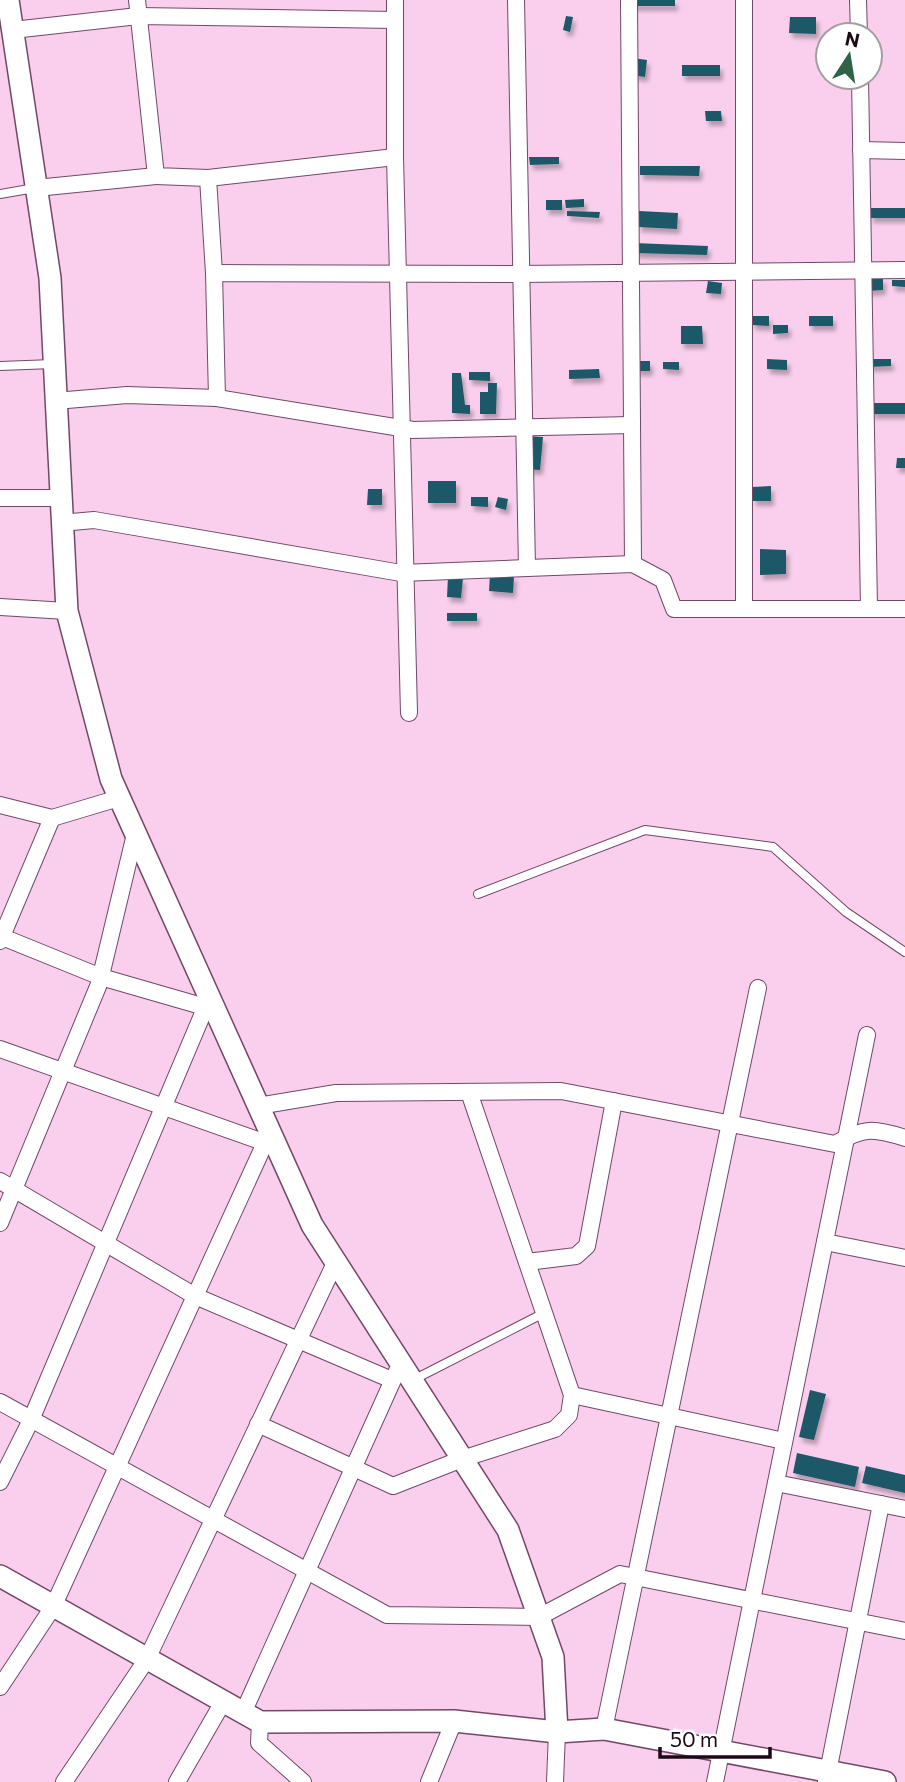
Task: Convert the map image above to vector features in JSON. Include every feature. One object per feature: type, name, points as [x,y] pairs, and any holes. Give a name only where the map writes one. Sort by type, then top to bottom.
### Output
[{"type":"street","points":[[8,0],[50,278],[67,611],[111,779],[207,1003],[258,1106],[267,1137],[312,1225],[402,1374],[508,1530],[553,1657],[557,1732],[555,1782]]},
{"type":"street","points":[[395,0],[395,157],[410,713]]},
{"type":"street","points":[[516,0],[519,274],[527,568]]},
{"type":"street","points":[[629,0],[633,564]]},
{"type":"street","points":[[744,0],[744,609]]},
{"type":"street","points":[[858,0],[859,21]]},
{"type":"street","points":[[13,30],[137,8],[395,20]]},
{"type":"street","points":[[137,8],[156,176]]},
{"type":"street","points":[[859,91],[869,609]]},
{"type":"street","points":[[861,150],[905,150]]},
{"type":"street","points":[[36,188],[156,176],[208,178],[395,157]]},
{"type":"street","points":[[208,178],[214,273],[217,398]]},
{"type":"street","points":[[214,273],[519,274],[905,270]]},
{"type":"street","points":[[55,401],[127,395],[217,398],[402,429],[632,425]]},
{"type":"street","points":[[0,498],[60,498]]},
{"type":"street","points":[[61,523],[94,520],[406,573],[633,564],[663,580],[674,609],[905,609]]},
{"type":"street","points":[[0,607],[67,611]]},
{"type":"street","points":[[0,805],[52,817],[119,798]]},
{"type":"street","points":[[52,817],[1,938],[101,977],[207,1003]]},
{"type":"street","points":[[0,1223],[101,977],[135,834]]},
{"type":"street","points":[[604,1729],[758,988]]},
{"type":"street","points":[[0,1482],[31,1420],[207,1003]]},
{"type":"street","points":[[715,1782],[867,1035]]},
{"type":"street","points":[[0,1049],[163,1106],[267,1137]]},
{"type":"street","points":[[258,1106],[336,1093],[561,1091],[835,1144],[858,1130],[881,1130],[905,1138]]},
{"type":"street","points":[[258,1424],[393,1486],[462,1459],[555,1429],[569,1415],[572,1395],[469,1092]]},
{"type":"street","points":[[527,1262],[576,1256],[587,1246],[614,1101]]},
{"type":"street","points":[[0,1688],[53,1606],[267,1137]]},
{"type":"street","points":[[0,1181],[195,1296],[298,1340],[402,1374]]},
{"type":"street","points":[[825,1242],[905,1258]]},
{"type":"street","points":[[64,1782],[147,1659],[335,1261]]},
{"type":"street","points":[[303,1782],[259,1743],[252,1718],[307,1571],[353,1468],[402,1374]]},
{"type":"street","points":[[572,1395],[784,1441]]},
{"type":"street","points":[[0,1402],[116,1469],[387,1615],[539,1617],[620,1574],[905,1631]]},
{"type":"street","points":[[776,1483],[905,1509]]},
{"type":"street","points":[[827,1777],[881,1504]]},
{"type":"street","points":[[0,1577],[252,1718],[454,1721],[557,1732],[604,1729],[721,1751],[827,1777],[885,1782]]},
{"type":"street","points":[[177,1782],[223,1702]]},
{"type":"street","points":[[429,1782],[454,1721]]},
{"type":"lane","points":[[0,194],[36,188]]},
{"type":"lane","points":[[0,366],[54,364]]},
{"type":"lane","points":[[478,894],[645,830],[772,846],[846,912],[905,952]]},
{"type":"lane","points":[[402,1374],[544,1313]]},
{"type":"building","points":[[631,0],[675,0],[675,6],[631,6]]},
{"type":"building","points":[[566,16],[573,17],[570,32],[563,30]]},
{"type":"building","points":[[790,17],[816,17],[814,34],[789,33]]},
{"type":"building","points":[[633,58],[647,60],[645,77],[631,75]]},
{"type":"building","points":[[682,65],[720,65],[720,76],[682,76]]},
{"type":"building","points":[[705,111],[721,111],[722,121],[706,121]]},
{"type":"building","points":[[529,157],[559,157],[559,164],[530,165]]},
{"type":"building","points":[[640,166],[700,166],[699,176],[640,175]]},
{"type":"building","points":[[584,199],[584,207],[566,208],[565,200]]},
{"type":"building","points":[[546,200],[562,200],[562,210],[546,210]]},
{"type":"building","points":[[870,208],[905,208],[905,218],[870,218]]},
{"type":"building","points":[[567,211],[600,212],[599,218],[567,216]]},
{"type":"building","points":[[639,211],[678,213],[677,229],[638,227]]},
{"type":"building","points":[[634,243],[708,246],[707,255],[634,253]]},
{"type":"building","points":[[867,278],[883,278],[883,290],[867,291]]},
{"type":"building","points":[[892,280],[905,280],[905,287],[892,286]]},
{"type":"building","points":[[708,281],[722,283],[721,294],[706,293]]},
{"type":"building","points":[[752,316],[769,316],[769,326],[752,325]]},
{"type":"building","points":[[809,316],[833,316],[833,326],[809,326]]},
{"type":"building","points":[[773,325],[788,325],[788,333],[773,334]]},
{"type":"building","points":[[681,326],[702,326],[703,344],[681,344]]},
{"type":"building","points":[[767,359],[787,360],[787,370],[767,369]]},
{"type":"building","points":[[868,359],[891,359],[891,366],[869,367]]},
{"type":"building","points":[[636,361],[650,361],[650,371],[636,371]]},
{"type":"building","points":[[663,362],[679,362],[679,370],[663,369]]},
{"type":"building","points":[[599,369],[600,378],[569,379],[569,370]]},
{"type":"building","points":[[469,372],[490,372],[490,381],[469,380]]},
{"type":"building","points":[[452,373],[461,373],[465,405],[470,405],[470,414],[452,413]]},
{"type":"building","points":[[488,383],[497,383],[496,414],[480,414],[480,392],[488,392]]},
{"type":"building","points":[[871,403],[905,403],[905,414],[871,414]]},
{"type":"building","points":[[527,436],[543,437],[540,470],[525,469]]},
{"type":"building","points":[[897,458],[905,458],[905,468],[896,468]]},
{"type":"building","points":[[428,481],[456,481],[456,503],[428,503]]},
{"type":"building","points":[[771,486],[771,501],[753,501],[752,487]]},
{"type":"building","points":[[368,489],[382,489],[382,505],[367,505]]},
{"type":"building","points":[[471,497],[488,497],[488,507],[471,506]]},
{"type":"building","points":[[498,497],[508,499],[506,510],[495,507]]},
{"type":"building","points":[[760,549],[786,550],[786,574],[760,575]]},
{"type":"building","points":[[490,574],[514,576],[513,593],[489,591]]},
{"type":"building","points":[[448,577],[463,578],[461,598],[447,597]]},
{"type":"building","points":[[447,613],[477,613],[477,621],[447,621]]},
{"type":"building","points":[[810,1390],[826,1394],[814,1440],[799,1437]]},
{"type":"building","points":[[797,1453],[859,1467],[855,1487],[793,1473]]},
{"type":"building","points":[[866,1466],[905,1475],[905,1493],[862,1483]]}]
